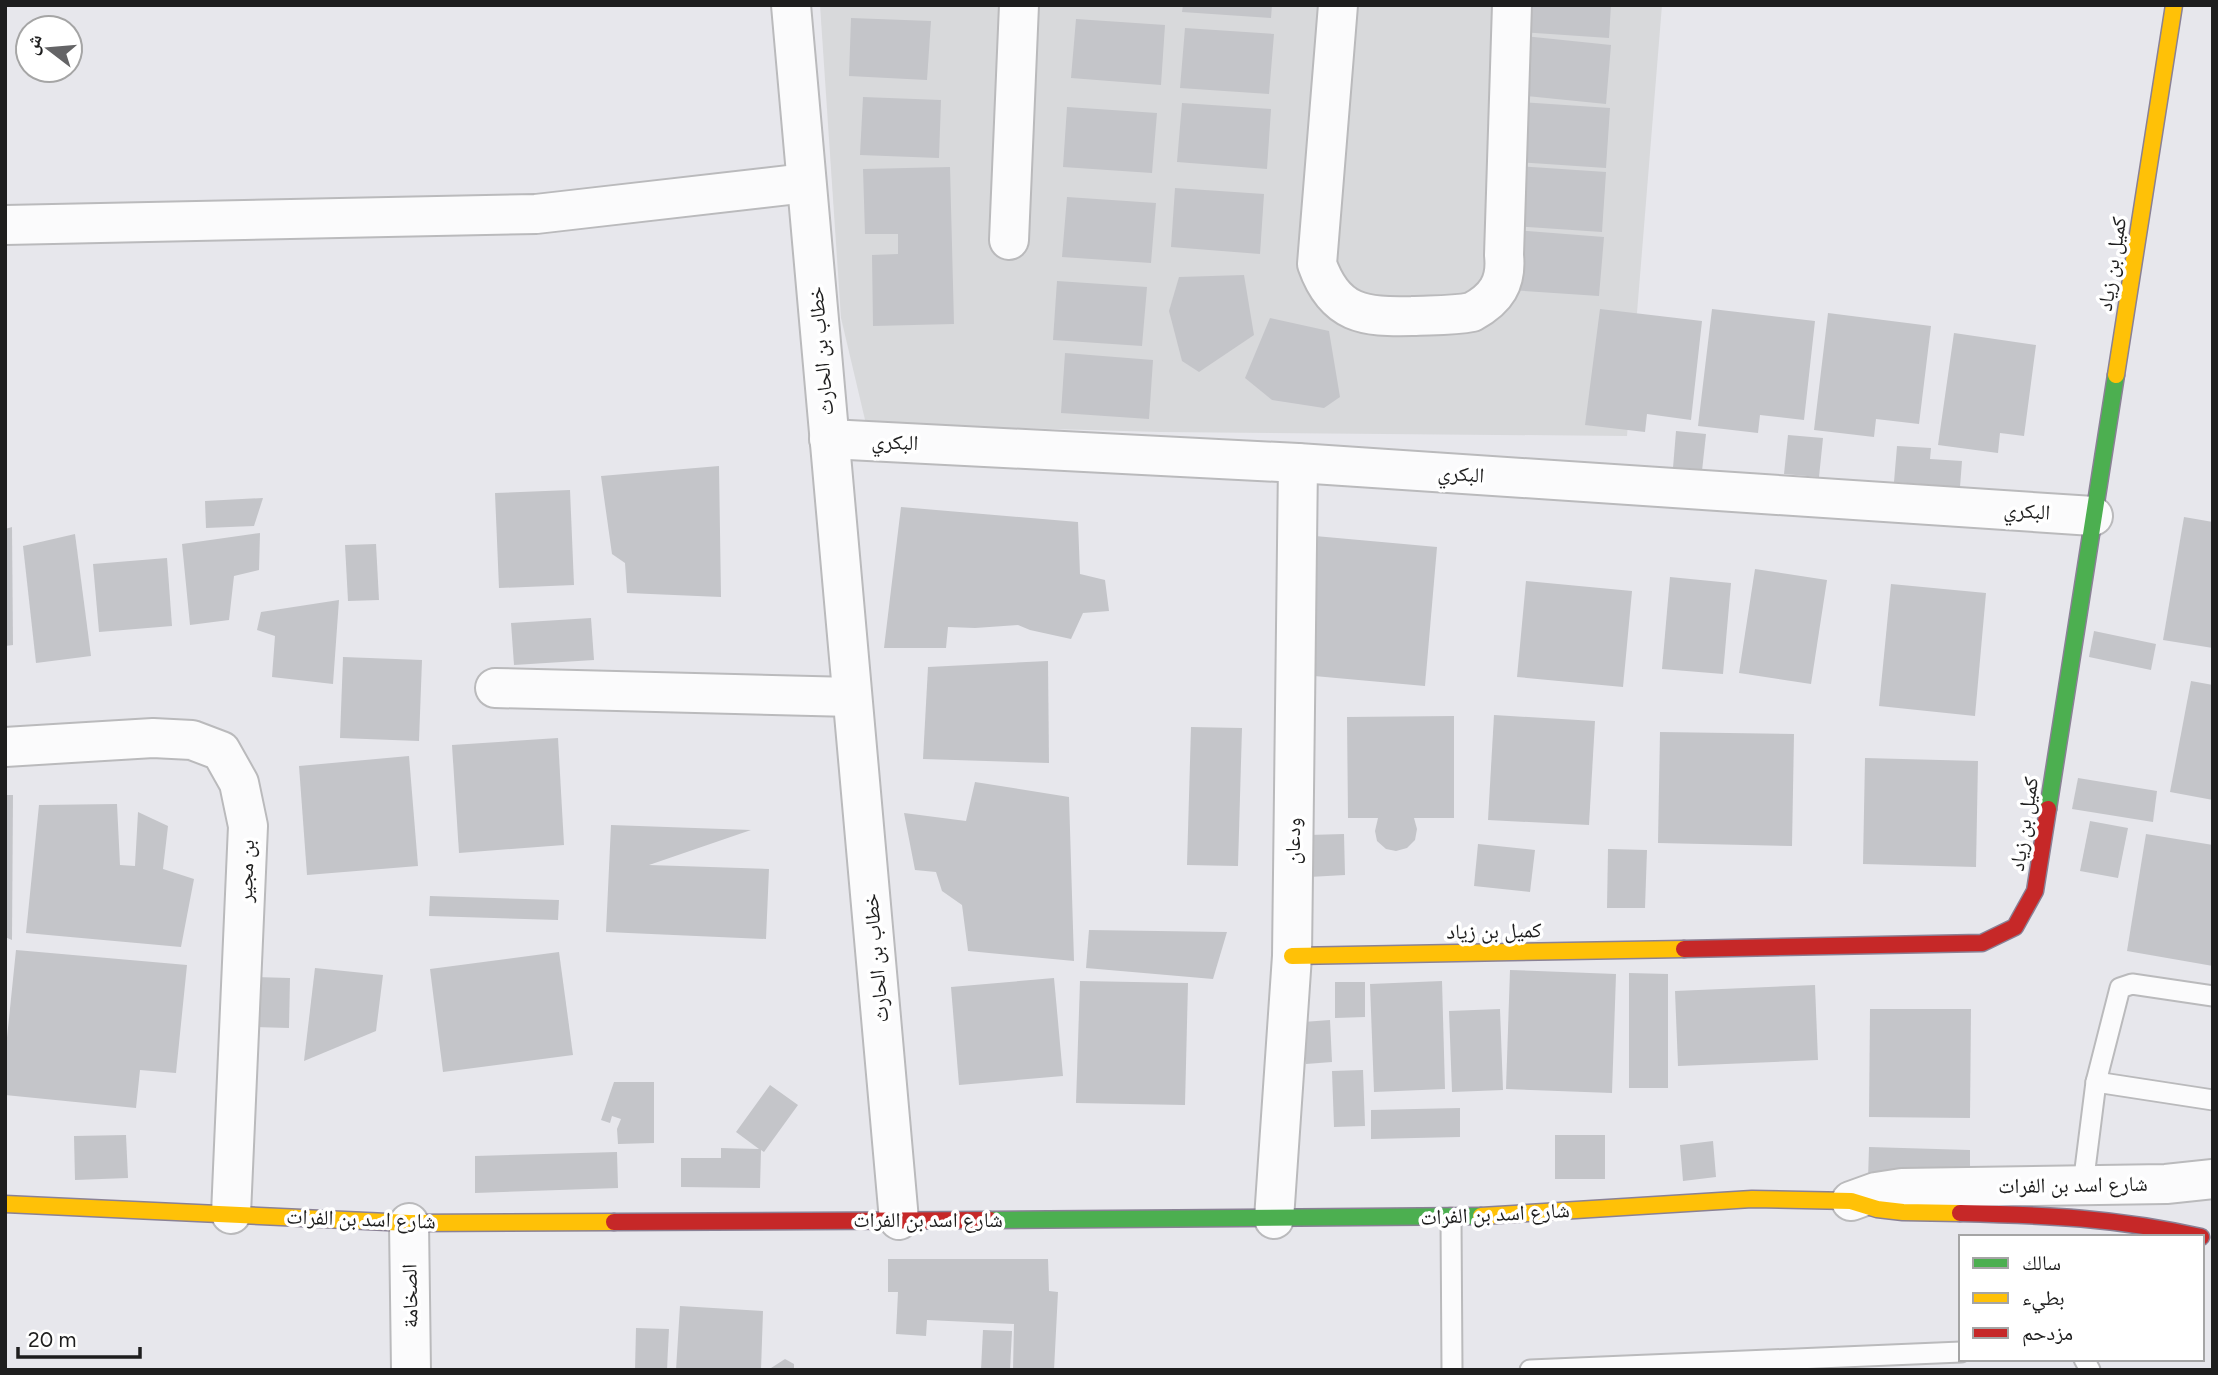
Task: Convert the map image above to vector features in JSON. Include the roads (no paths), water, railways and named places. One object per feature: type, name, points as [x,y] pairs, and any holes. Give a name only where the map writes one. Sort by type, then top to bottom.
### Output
[{"type":"street","name":"خطاب بن الحارث","points":[[790,5],[899,1220]]},
{"type":"street","points":[[1009,240],[1018,5]]},
{"type":"street","points":[[1338,5],[1317,264],[1324,283],[1337,300],[1354,312],[1375,317],[1458,315],[1472,312],[1485,306],[1502,284],[1506,270],[1504,241],[1512,5]]},
{"type":"street","name":"كميل بن زياد","points":[[1292,956],[1982,943],[2015,927],[2035,891],[2174,5]]},
{"type":"street","points":[[5,225],[536,214],[806,183]]},
{"type":"street","name":"البكري","points":[[829,439],[1298,463],[2093,516]]},
{"type":"street","name":"ودعان","points":[[1274,1220],[1292,956],[1298,463]]},
{"type":"street","points":[[495,688],[852,697]]},
{"type":"street","name":"بن مجير","points":[[5,747],[153,738],[192,740],[221,751],[239,783],[248,826],[231,1214]]},
{"type":"street","name":"شارع اسد بن الفرات","points":[[1851,1201],[1876,1192],[1902,1188],[2166,1184],[2213,1179]]},
{"type":"street","name":"شارع اسد بن الفرات","points":[[5,1204],[409,1223],[1451,1218],[1752,1199],[1851,1201],[1877,1209],[1903,1212],[2058,1215],[2148,1225],[2193,1235]]},
{"type":"street","name":"الصخامة","points":[[409,1223],[411,1370]]},
{"type":"lane","points":[[2082,1185],[2096,1082],[2120,988],[2132,985],[2213,996]]},
{"type":"lane","points":[[2096,1082],[2213,1100]]},
{"type":"lane","points":[[1451,1218],[1452,1370]]},
{"type":"lane","points":[[1530,1370],[1959,1352]]}]
